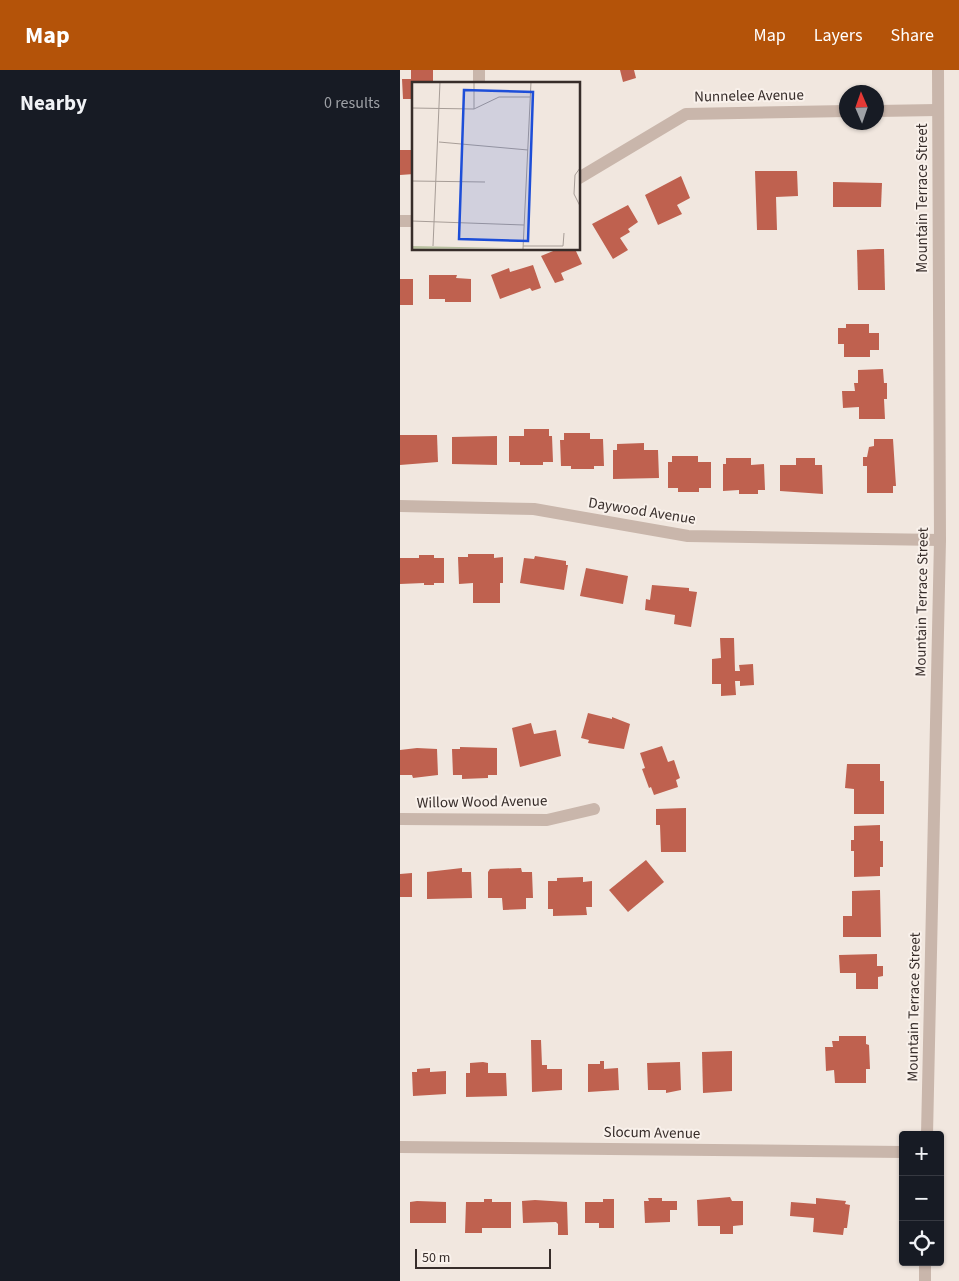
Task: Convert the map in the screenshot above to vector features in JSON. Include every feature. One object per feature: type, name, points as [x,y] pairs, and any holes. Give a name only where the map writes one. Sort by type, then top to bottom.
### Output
[{"type":"street","name":"Mountain Terrace Street","points":[[927,1131],[940,540],[938,70]]},
{"type":"street","points":[[884,111],[937,110]]},
{"type":"street","name":"Nunnelee Avenue","points":[[580,177],[686,114],[839,111]]},
{"type":"street","name":"Daywood Avenue","points":[[400,506],[534,509],[688,536],[940,540]]},
{"type":"street","name":"Willow Wood Avenue","points":[[400,819],[547,820],[594,809]]},
{"type":"street","name":"Slocum Avenue","points":[[400,1147],[899,1152]]},
{"type":"street","points":[[925,1266],[925,1281]]},
{"type":"building","points":[[411,70],[433,70],[433,82],[412,82],[412,108],[411,99],[403,99],[402,79],[411,79]]},
{"type":"building","points":[[620,70],[634,70],[636,78],[623,82]]},
{"type":"building","points":[[400,150],[412,150],[412,174],[400,175]]},
{"type":"building","points":[[755,171],[797,171],[798,196],[776,197],[777,230],[757,230]]},
{"type":"building","points":[[681,176],[690,198],[677,205],[682,214],[658,225],[645,195]]},
{"type":"building","points":[[833,182],[882,183],[881,207],[833,207]]},
{"type":"building","points":[[628,205],[638,222],[628,229],[630,232],[620,238],[628,250],[613,259],[592,224]]},
{"type":"building","points":[[884,249],[885,290],[858,290],[857,250]]},
{"type":"building","points":[[556,250],[575,250],[582,264],[561,273],[564,280],[555,283],[541,256]]},
{"type":"building","points":[[533,265],[541,288],[532,291],[530,288],[500,299],[491,275],[509,268],[510,272]]},
{"type":"building","points":[[429,275],[457,275],[456,278],[471,279],[471,302],[445,302],[445,299],[429,299]]},
{"type":"building","points":[[400,279],[413,279],[413,305],[400,305]]},
{"type":"building","points":[[846,324],[869,324],[869,333],[879,333],[879,350],[870,350],[870,357],[844,357],[844,344],[838,344],[838,328],[846,328]]},
{"type":"building","points":[[883,369],[884,383],[887,383],[887,399],[884,399],[885,419],[859,419],[859,407],[843,408],[842,391],[855,391],[854,383],[858,383],[858,370]]},
{"type":"building","points":[[524,429],[549,429],[549,436],[552,436],[553,462],[543,462],[543,465],[520,465],[520,462],[509,462],[509,436],[524,436]]},
{"type":"building","points":[[564,433],[590,433],[590,439],[603,439],[604,466],[594,466],[594,469],[571,469],[571,466],[561,466],[560,440],[564,440]]},
{"type":"building","points":[[400,435],[437,435],[438,462],[400,465]]},
{"type":"building","points":[[497,436],[497,465],[452,464],[452,437]]},
{"type":"building","points":[[874,439],[893,439],[896,486],[893,486],[893,493],[867,493],[867,466],[863,466],[863,457],[867,457],[869,447],[874,446]]},
{"type":"building","points":[[644,443],[644,450],[658,450],[659,478],[613,479],[613,450],[617,450],[617,444]]},
{"type":"building","points":[[672,456],[698,456],[698,462],[711,462],[711,488],[699,488],[699,492],[678,492],[678,488],[668,488],[668,462],[672,462]]},
{"type":"building","points":[[726,458],[751,458],[751,465],[764,464],[765,490],[758,490],[758,494],[739,494],[739,490],[723,491],[723,464],[726,464]]},
{"type":"building","points":[[796,458],[815,458],[815,465],[822,465],[823,494],[780,491],[780,465],[796,465]]},
{"type":"building","points":[[468,554],[494,554],[494,558],[503,557],[503,583],[500,583],[500,603],[473,603],[473,583],[459,584],[458,557],[468,557]]},
{"type":"building","points":[[419,555],[434,555],[434,558],[444,558],[444,583],[434,583],[434,585],[424,585],[424,583],[400,584],[400,558],[419,558]]},
{"type":"building","points":[[535,556],[566,561],[566,565],[568,565],[564,590],[520,583],[524,558],[534,559]]},
{"type":"building","points":[[586,568],[628,576],[623,604],[580,596]]},
{"type":"building","points":[[652,585],[689,588],[689,591],[697,592],[691,627],[674,624],[675,615],[645,610],[646,599],[650,600]]},
{"type":"building","points":[[720,638],[734,638],[735,671],[740,671],[739,665],[753,664],[754,685],[740,686],[740,681],[735,681],[736,695],[721,696],[721,684],[712,684],[712,659],[721,658]]},
{"type":"building","points":[[588,713],[612,719],[612,717],[630,724],[624,749],[588,743],[589,740],[581,738]]},
{"type":"building","points":[[531,723],[534,734],[556,730],[561,756],[520,767],[512,728]]},
{"type":"building","points":[[662,746],[668,762],[674,760],[680,778],[676,780],[678,787],[654,795],[651,787],[649,788],[642,769],[645,768],[640,753]]},
{"type":"building","points":[[460,747],[497,748],[497,775],[488,775],[488,778],[462,779],[462,775],[453,775],[452,749],[460,749]]},
{"type":"building","points":[[417,748],[437,749],[438,775],[413,778],[412,775],[400,775],[400,750]]},
{"type":"building","points":[[847,764],[880,764],[880,781],[884,781],[884,814],[854,814],[854,789],[845,788]]},
{"type":"building","points":[[686,808],[686,852],[661,852],[660,825],[656,825],[656,809]]},
{"type":"building","points":[[880,825],[880,841],[883,841],[883,867],[880,867],[880,876],[854,877],[854,851],[851,851],[851,840],[854,840],[854,826]]},
{"type":"building","points":[[646,860],[664,882],[628,912],[609,890]]},
{"type":"building","points":[[462,868],[462,872],[471,872],[472,898],[427,899],[427,872]]},
{"type":"building","points":[[521,868],[522,872],[532,872],[533,898],[526,898],[526,909],[503,910],[502,898],[488,898],[488,872],[490,869]]},
{"type":"building","points":[[412,873],[412,897],[400,897],[400,874]]},
{"type":"building","points":[[583,877],[583,882],[592,881],[592,907],[586,907],[587,915],[553,916],[553,909],[548,909],[548,881],[557,881],[557,878]]},
{"type":"building","points":[[880,890],[881,937],[843,937],[843,916],[852,916],[852,891]]},
{"type":"building","points":[[877,954],[877,966],[883,966],[883,976],[878,977],[878,989],[856,989],[856,973],[840,973],[839,955]]},
{"type":"building","points":[[839,1036],[866,1036],[866,1044],[869,1045],[870,1069],[866,1069],[866,1083],[835,1083],[834,1070],[826,1071],[825,1047],[833,1047],[832,1041],[839,1041]]},
{"type":"building","points":[[531,1040],[541,1040],[542,1065],[547,1065],[547,1069],[562,1069],[562,1090],[532,1092]]},
{"type":"building","points":[[732,1051],[732,1091],[703,1093],[702,1052]]},
{"type":"building","points":[[600,1061],[604,1061],[604,1069],[618,1068],[619,1090],[588,1092],[588,1064],[600,1064]]},
{"type":"building","points":[[680,1062],[681,1090],[666,1093],[666,1090],[648,1090],[647,1063]]},
{"type":"building","points":[[470,1063],[488,1063],[488,1073],[506,1073],[507,1096],[466,1097],[466,1073],[470,1073]]},
{"type":"building","points":[[430,1068],[430,1072],[446,1071],[446,1094],[413,1096],[412,1072],[417,1072],[417,1069]]},
{"type":"building","points":[[730,1197],[732,1201],[743,1201],[743,1225],[733,1226],[733,1234],[720,1234],[720,1226],[698,1226],[697,1200]]},
{"type":"building","points":[[648,1198],[662,1198],[662,1201],[677,1201],[677,1210],[670,1210],[670,1222],[645,1223],[644,1201],[649,1201]]},
{"type":"building","points":[[816,1198],[846,1201],[845,1204],[850,1205],[847,1228],[844,1228],[843,1235],[813,1232],[814,1218],[790,1216],[791,1202],[816,1204]]},
{"type":"building","points":[[484,1199],[492,1199],[492,1202],[511,1202],[511,1228],[482,1228],[482,1233],[465,1233],[466,1202],[484,1202]]},
{"type":"building","points":[[603,1199],[614,1199],[614,1228],[599,1228],[599,1223],[585,1223],[585,1202],[603,1202]]},
{"type":"building","points":[[522,1201],[567,1202],[568,1235],[558,1235],[558,1224],[556,1222],[523,1223]]},
{"type":"building","points":[[410,1202],[446,1202],[446,1223],[410,1223]]}]
